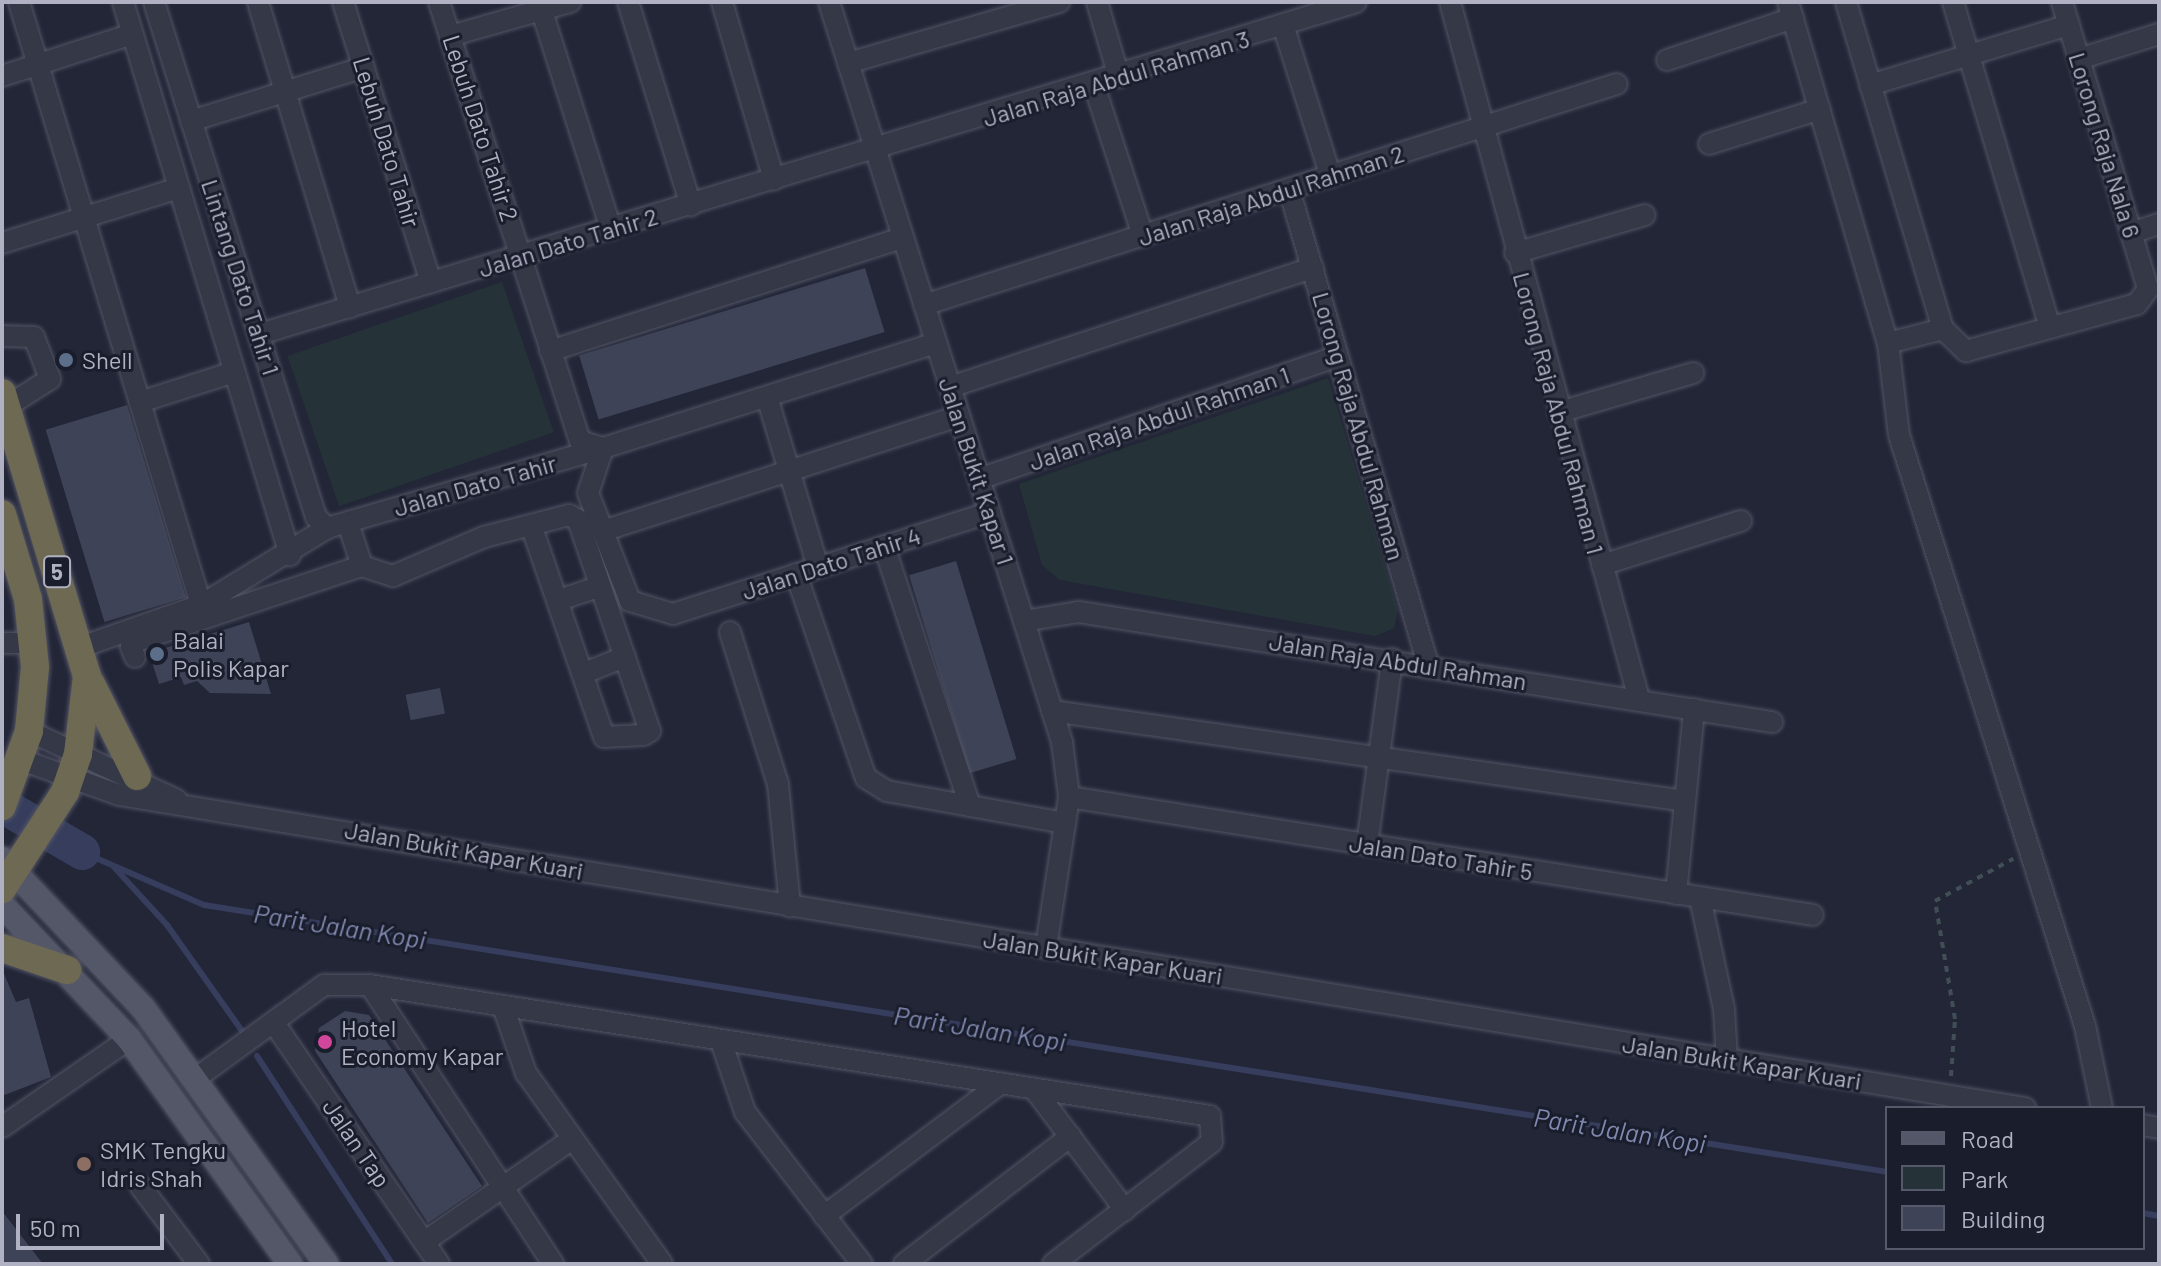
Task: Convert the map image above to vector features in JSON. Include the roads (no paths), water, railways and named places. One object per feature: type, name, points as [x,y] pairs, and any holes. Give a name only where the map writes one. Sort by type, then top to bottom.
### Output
[{"type":"highway","name":"5","points":[[4,400],[81,647],[87,676],[71,776],[12,870]]},
{"type":"highway","name":"5","points":[[2,514],[35,643],[29,731],[20,764],[2,806]]},
{"type":"highway","points":[[87,676],[115,745],[137,776]]},
{"type":"highway","points":[[2,948],[67,970]]},
{"type":"main road","points":[[12,870],[143,1008],[326,1264]]},
{"type":"main road","points":[[2,905],[67,970],[129,1039],[290,1264]]},
{"type":"street","points":[[19,2],[201,605]]},
{"type":"street","points":[[123,2],[290,555]]},
{"type":"street","name":"Lintang Dato Tahir 1","points":[[154,2],[316,517],[327,528]]},
{"type":"street","points":[[258,2],[350,307]]},
{"type":"street","name":"Lebuh Dato Tahir","points":[[343,2],[431,283]]},
{"type":"street","name":"Lebuh Dato Tahir 2","points":[[439,2],[523,255],[570,428],[580,441],[603,448]]},
{"type":"street","points":[[450,36],[540,6],[570,2]]},
{"type":"street","points":[[628,2],[691,205]]},
{"type":"street","points":[[722,2],[774,180]]},
{"type":"street","name":"Jalan Bukit Kapar 1","points":[[829,2],[1052,711],[1069,797],[1046,948]]},
{"type":"street","points":[[848,63],[1059,2]]},
{"type":"street","points":[[1097,2],[1119,77]]},
{"type":"street","name":"Jalan Raja Abdul Rahman 3","points":[[876,153],[1283,25],[1334,5],[1356,2]]},
{"type":"street","name":"Lorong Raja Abdul Rahman 1","points":[[1450,2],[1488,125],[1515,253],[1639,699]]},
{"type":"street","points":[[1846,2],[1943,329],[1966,351],[2050,328],[1953,2]]},
{"type":"street","name":"Lorong Raja Nala 6","points":[[2050,328],[2137,304],[2148,289],[2062,2]]},
{"type":"street","points":[[540,6],[611,229]]},
{"type":"street","points":[[1667,60],[1790,10],[1888,343],[1899,435],[2030,852],[2101,1106]]},
{"type":"street","points":[[1283,25],[1331,177]]},
{"type":"street","points":[[1870,85],[2069,25]]},
{"type":"street","points":[[2,76],[132,34]]},
{"type":"street","points":[[2079,59],[2159,34]]},
{"type":"street","points":[[191,121],[364,67]]},
{"type":"street","name":"Jalan Raja Abdul Rahman 2","points":[[924,305],[1617,84]]},
{"type":"street","points":[[1094,85],[1143,236]]},
{"type":"street","points":[[1709,144],[1820,109]]},
{"type":"street","name":"Jalan Dato Tahir 2","points":[[260,334],[774,180],[876,153]]},
{"type":"street","points":[[2,243],[179,188]]},
{"type":"street","name":"Lorong Raja Abdul Rahman","points":[[1289,189],[1428,664]]},
{"type":"street","points":[[1515,253],[1645,215]]},
{"type":"street","points":[[2131,233],[2159,224]]},
{"type":"street","points":[[550,351],[903,238]]},
{"type":"street","points":[[950,387],[1313,268]]},
{"type":"street","points":[[1888,343],[1943,329]]},
{"type":"street","points":[[2,336],[34,337],[50,379],[4,400]]},
{"type":"street","name":"Jalan Dato Tahir","points":[[348,523],[603,448],[936,343]]},
{"type":"street","name":"Jalan Raja Abdul Rahman 1","points":[[979,479],[1338,356]]},
{"type":"street","points":[[140,402],[234,372]]},
{"type":"street","points":[[1559,412],[1693,373]]},
{"type":"street","points":[[767,397],[818,567]]},
{"type":"street","points":[[603,448],[588,493],[603,531],[959,416]]},
{"type":"street","name":"Jalan Dato Tahir 4","points":[[603,531],[630,601],[673,614],[990,512]]},
{"type":"street","points":[[135,657],[131,647],[139,640],[362,566],[393,576],[484,537],[532,528],[569,515],[578,520],[598,587],[650,731],[643,735],[604,737],[532,528]]},
{"type":"street","points":[[1602,565],[1741,521]]},
{"type":"street","points":[[81,647],[201,605],[290,555],[327,528],[348,523],[362,566]]},
{"type":"street","points":[[884,546],[970,806]]},
{"type":"street","points":[[796,574],[866,778],[887,791],[1065,823]]},
{"type":"street","points":[[559,600],[598,587]]},
{"type":"street","name":"Jalan Raja Abdul Rahman","points":[[1024,621],[1079,612],[1428,664],[1772,722]]},
{"type":"street","points":[[730,632],[778,784],[790,906]]},
{"type":"street","points":[[2,643],[35,643]]},
{"type":"street","points":[[584,673],[625,657]]},
{"type":"street","points":[[1367,845],[1392,659]]},
{"type":"street","points":[[1676,894],[1694,709]]},
{"type":"street","points":[[1052,711],[1379,760],[1685,801]]},
{"type":"street","name":"Jalan Bukit Kapar Kuari","points":[[29,731],[71,776],[137,776],[181,802]]},
{"type":"street","name":"Jalan Bukit Kapar Kuari","points":[[20,764],[181,802],[790,906],[2011,1106]]},
{"type":"street","name":"Jalan Dato Tahir 5","points":[[1069,797],[1813,915]]},
{"type":"street","points":[[1700,898],[1724,1009],[1727,1060]]},
{"type":"street","points":[[195,1079],[324,985],[370,985],[1210,1116],[1212,1142],[1053,1264]]},
{"type":"street","points":[[370,985],[553,1264]]},
{"type":"street","points":[[503,1006],[526,1073],[662,1264]]},
{"type":"street","name":"Jalan Tap","points":[[274,1023],[439,1264]]},
{"type":"street","points":[[2,1127],[129,1039]]},
{"type":"street","points":[[721,1041],[745,1112],[862,1264]]},
{"type":"street","points":[[824,1216],[1000,1084]]},
{"type":"street","points":[[1035,1090],[1125,1210]]},
{"type":"street","points":[[904,1264],[1071,1136]]},
{"type":"street","points":[[424,1242],[572,1139]]},
{"type":"street","points":[[141,1187],[199,1264]]},
{"type":"waterway","points":[[2,805],[82,852]]},
{"type":"waterway","name":"Parit Jalan Kopi","points":[[82,852],[204,905],[1885,1172]]},
{"type":"waterway","points":[[114,867],[167,925],[242,1031]]},
{"type":"waterway","points":[[257,1056],[392,1264]]},
{"type":"waterway","name":"Parit Jalan Kopi","points":[[2145,1213],[2159,1216]]},
{"type":"place","name":"Shell","points":[[66,360]]},
{"type":"place","name":"Balai Polis Kapar","points":[[157,654]]},
{"type":"place","name":"Hotel Economy Kapar","points":[[325,1042]]},
{"type":"place","name":"SMK Tengku Idris Shah","points":[[84,1164]]}]
